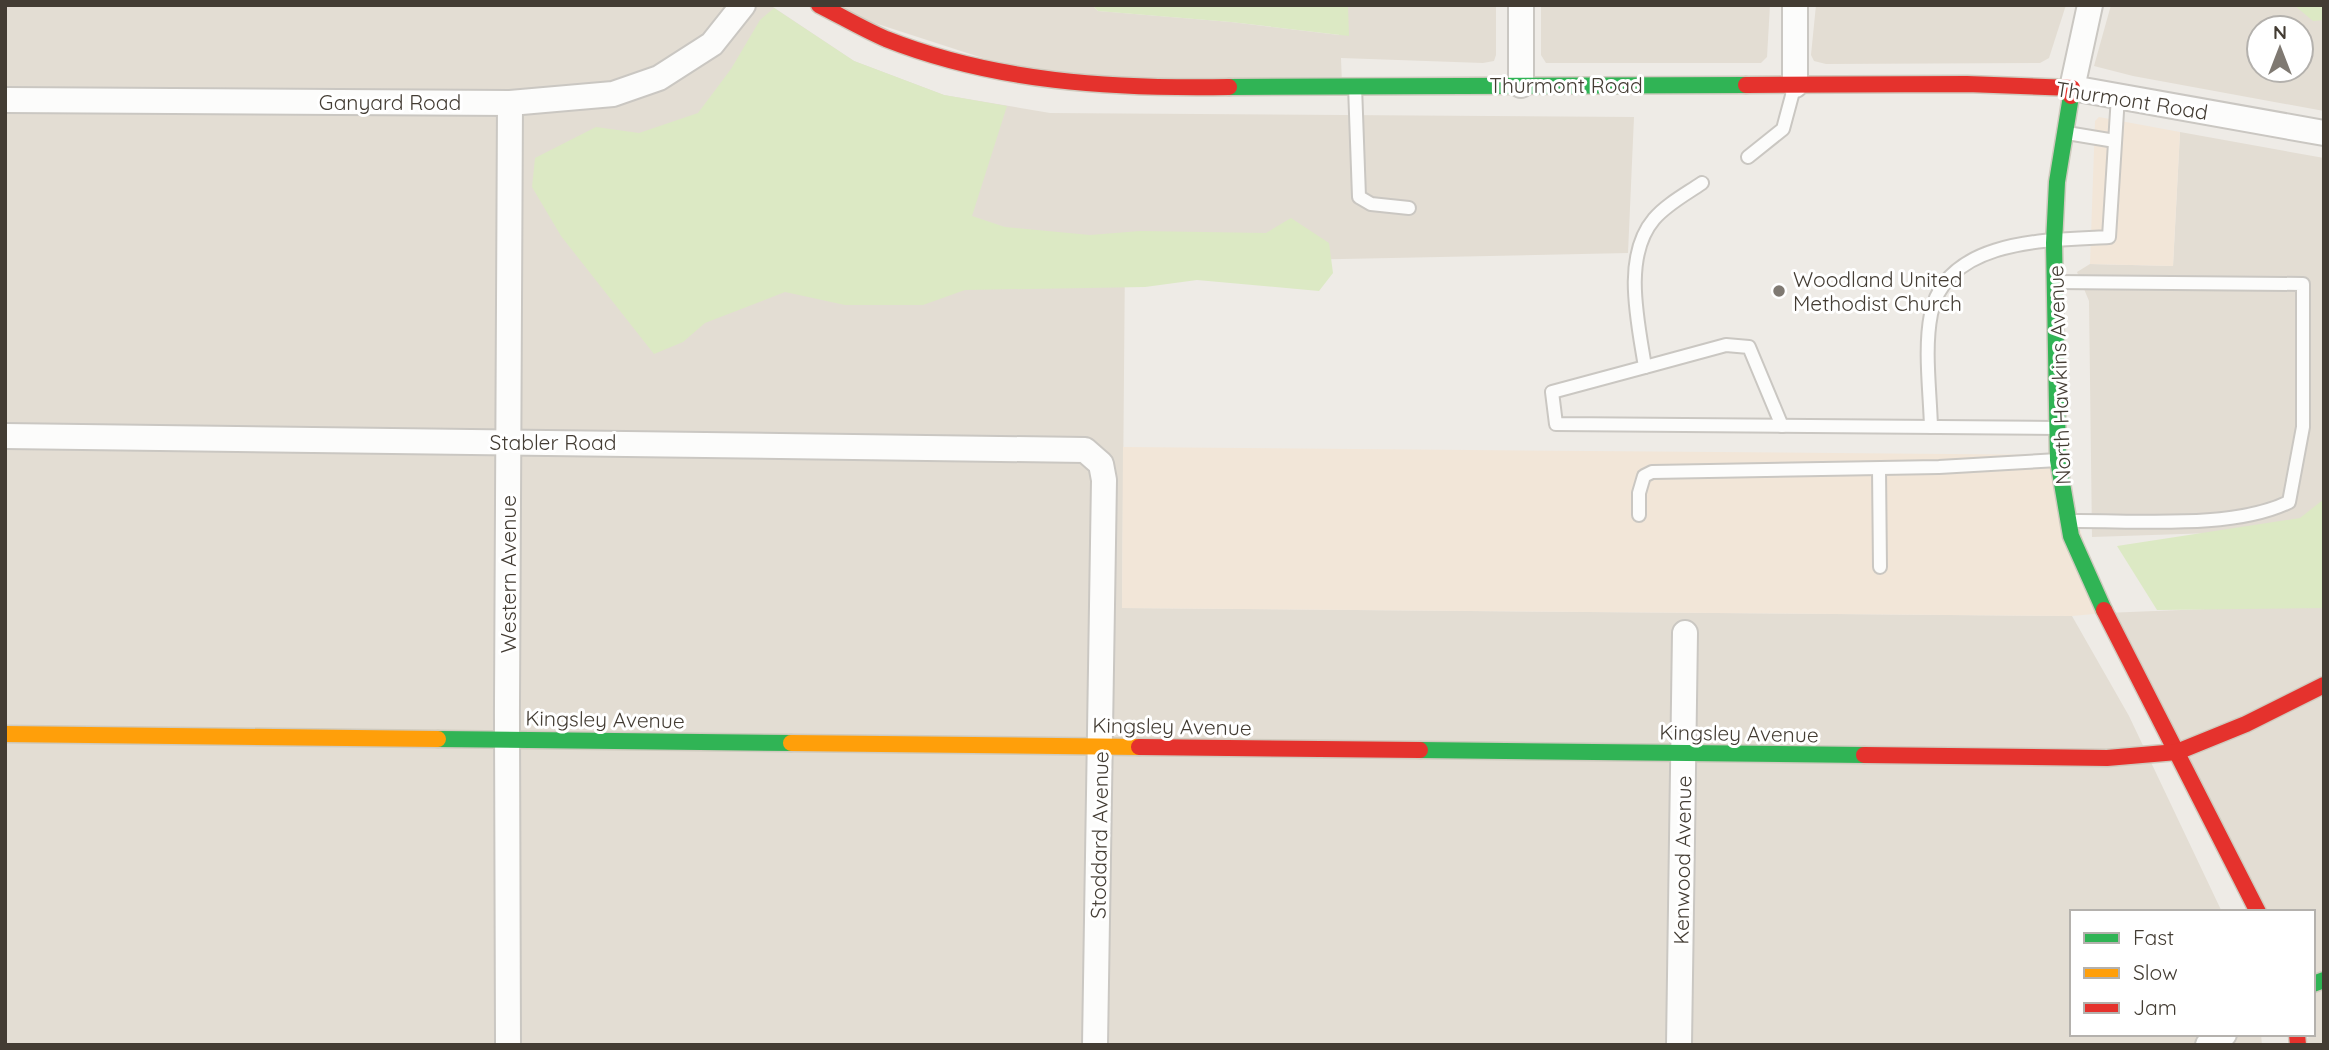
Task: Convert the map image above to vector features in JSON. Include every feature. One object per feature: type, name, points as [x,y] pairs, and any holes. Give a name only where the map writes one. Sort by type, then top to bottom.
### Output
[{"type":"street","name":"Ganyard Road","points":[[5,100],[510,103],[602,96],[644,85],[675,69],[712,44],[743,5]]},
{"type":"street","name":"Thurmont Road","points":[[820,5],[921,54],[1013,77],[1106,85],[1993,84],[2072,88],[2324,133]]},
{"type":"street","points":[[1521,5],[1521,85]]},
{"type":"street","points":[[1795,5],[1795,85]]},
{"type":"street","name":"North Hawkins Avenue","points":[[2090,5],[2064,132],[2055,240],[2058,460],[2068,521],[2083,567],[2257,910]]},
{"type":"street","name":"Western Avenue","points":[[508,1045],[506,443],[510,103]]},
{"type":"street","name":"Stabler Road","points":[[5,436],[1071,447],[1085,450],[1096,459]]},
{"type":"street","name":"Stoddard Avenue","points":[[1095,1045],[1104,480],[1101,464],[1096,459]]},
{"type":"street","name":"Kenwood Avenue","points":[[1679,1045],[1685,633]]},
{"type":"street","name":"Kingsley Avenue","points":[[5,734],[2107,758],[2177,752],[2246,724],[2324,685]]},
{"type":"lane","points":[[1354,85],[1355,156],[1360,197],[1371,204],[1409,208]]},
{"type":"lane","points":[[1748,157],[1783,129],[1795,85]]},
{"type":"lane","points":[[1931,427],[1929,327],[1931,311],[1944,284],[1964,267],[2004,247],[2055,240],[2109,237],[2118,96]]},
{"type":"lane","points":[[2064,132],[2115,141]]},
{"type":"lane","points":[[1645,367],[1635,292],[1644,234],[1655,218],[1702,183]]},
{"type":"lane","points":[[2055,282],[2303,284],[2303,427],[2289,502],[2259,513],[2216,519],[2068,521]]},
{"type":"lane","points":[[1782,426],[1749,347],[1726,345],[1552,392],[1556,424],[1782,426],[2057,428]]},
{"type":"lane","points":[[1639,515],[1639,493],[1644,476],[1652,472],[1879,469],[2058,460]]},
{"type":"lane","points":[[1879,469],[1880,567]]},
{"type":"shaded area","points":[[5,5],[770,5],[854,61],[944,95],[1050,113],[1634,117],[1628,253],[1293,260],[1125,255],[1122,608],[2072,616],[2129,716],[2221,910],[2070,910],[2070,1036],[2261,1036],[2262,1045],[5,1045]]},
{"type":"shaded area","points":[[819,5],[1092,5],[1098,11],[1231,22],[1339,35],[1338,5],[1496,5],[1496,55],[1494,61],[1483,63],[1341,58],[1342,85],[1060,83]]},
{"type":"shaded area","points":[[1541,5],[1770,5],[1767,57],[1761,63],[1546,63],[1541,55]]},
{"type":"shaded area","points":[[1816,5],[2066,5],[2049,58],[2040,63],[1826,64],[1814,61],[1811,55]]},
{"type":"shaded area","points":[[2111,5],[2324,5],[2324,111],[2133,76],[2094,66]]},
{"type":"shaded area","points":[[2099,117],[2180,132],[2173,266],[2090,264],[2095,121]]},
{"type":"shaded area","points":[[2180,132],[2324,158],[2324,516],[2305,530],[2092,537],[2089,301],[2077,272],[2090,264],[2173,266]]},
{"type":"shaded area","points":[[1123,447],[2058,455],[2105,613],[2072,616],[1122,608]]},
{"type":"shaded area","points":[[2231,608],[2324,608],[2324,1045],[2298,1045],[2310,1036],[2315,1036],[2315,910],[2257,910],[2105,613]]},
{"type":"green space","points":[[1092,5],[1348,5],[1349,36],[1231,22],[1098,11]]},
{"type":"green space","points":[[2294,5],[2324,5],[2324,20],[2315,21],[2315,14],[2305,14]]},
{"type":"green space","points":[[774,8],[854,61],[944,95],[1007,106],[972,216],[1005,227],[1090,235],[1140,231],[1266,233],[1291,218],[1329,243],[1333,273],[1319,291],[1197,280],[1145,287],[965,290],[923,305],[845,305],[785,292],[705,323],[683,342],[654,354],[561,236],[532,187],[535,158],[596,127],[639,133],[698,113],[731,69],[760,20]]},
{"type":"green space","points":[[2324,499],[2324,608],[2157,610],[2117,546],[2300,518]]},
{"type":"traffic: fast","points":[[1229,87],[1746,85]]},
{"type":"traffic: fast","points":[[2071,96],[2057,182],[2054,243],[2058,460],[2071,536],[2104,610]]},
{"type":"traffic: fast","points":[[438,739],[791,743]]},
{"type":"traffic: fast","points":[[1420,750],[1864,755]]},
{"type":"traffic: fast","points":[[2315,983],[2324,980]]},
{"type":"traffic: slow","points":[[5,734],[438,739]]},
{"type":"traffic: slow","points":[[791,743],[1139,747]]},
{"type":"traffic: jam","points":[[819,5],[886,39],[969,65],[1012,74],[1098,84],[1229,87]]},
{"type":"traffic: jam","points":[[1746,85],[1967,84],[2072,88],[2071,96]]},
{"type":"traffic: jam","points":[[2104,610],[2257,910]]},
{"type":"traffic: jam","points":[[1864,755],[2107,758],[2177,752],[2246,724],[2324,685]]},
{"type":"traffic: jam","points":[[1139,747],[1420,750]]},
{"type":"traffic: jam","points":[[2297,1036],[2298,1045]]},
{"type":"place","name":"Woodland United Methodist Church","points":[[1779,291]]}]
